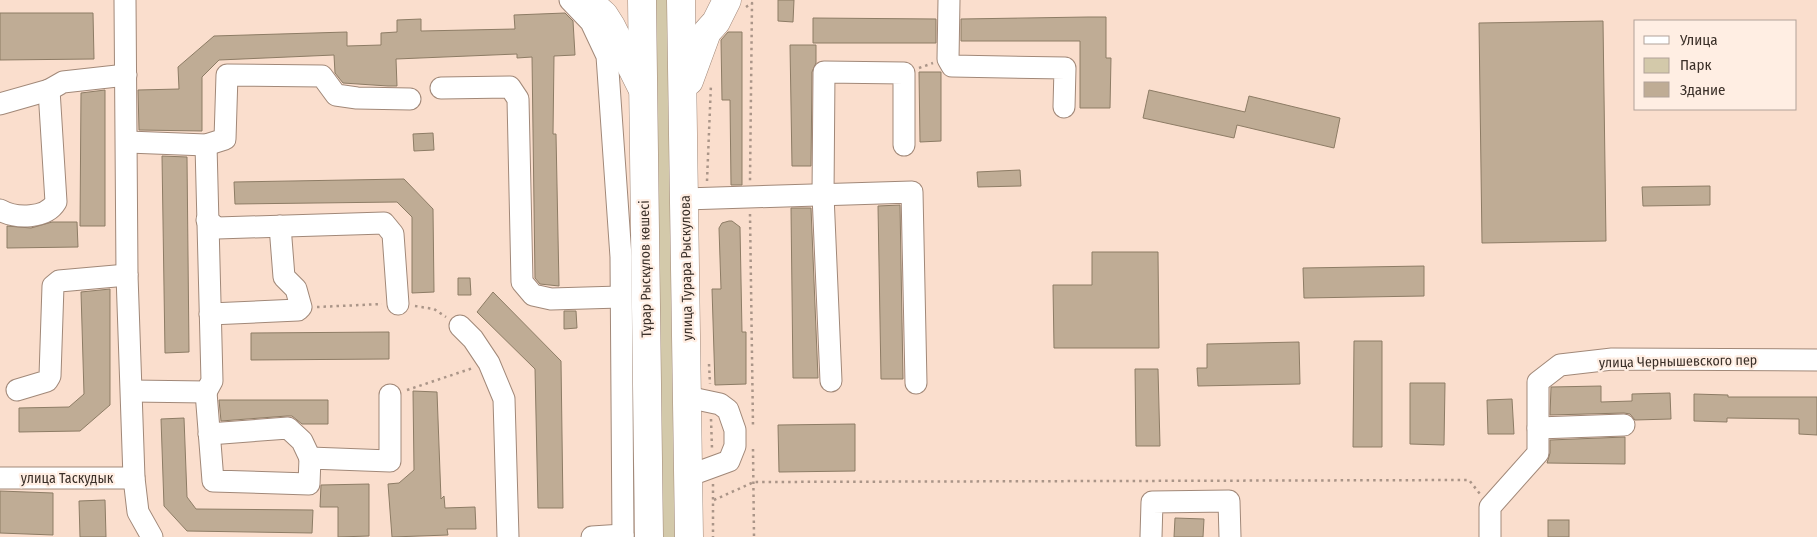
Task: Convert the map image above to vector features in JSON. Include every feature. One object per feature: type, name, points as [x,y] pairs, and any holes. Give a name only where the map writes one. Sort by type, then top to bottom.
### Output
[{"type":"main road","points":[[587,0],[604,15],[611,26],[643,89]]},
{"type":"main road","name":"Тұрар Рыскұлов көшесі","points":[[632,536],[645,237],[642,0]]},
{"type":"main road","name":"улица Турара Рыскулова","points":[[681,0],[683,99],[695,198],[701,472],[689,537]]},
{"type":"main road","points":[[683,99],[706,32],[722,11]]},
{"type":"street","points":[[125,0],[128,142],[127,276],[134,478],[138,512],[152,537]]},
{"type":"street","points":[[570,0],[591,22],[607,56],[621,257],[620,297],[632,536],[592,537]]},
{"type":"street","points":[[949,0],[948,58],[952,66],[1065,68],[1064,107]]},
{"type":"street","points":[[831,381],[823,195],[824,72],[904,73],[904,144]]},
{"type":"street","points":[[0,104],[49,90],[63,82],[126,75]]},
{"type":"street","points":[[128,142],[206,145],[225,139],[227,75],[322,76],[336,95],[357,98],[410,98]]},
{"type":"street","points":[[441,88],[510,87],[518,99],[522,282],[533,295],[551,299],[620,297]]},
{"type":"street","points":[[0,210],[8,214],[43,214],[51,210],[56,202],[49,90]]},
{"type":"street","points":[[206,145],[212,381],[206,392],[209,434],[213,481],[309,484],[310,458],[302,442],[288,428],[209,434]]},
{"type":"street","points":[[695,198],[912,192],[916,382]]},
{"type":"street","points":[[207,220],[217,228],[384,223],[394,234],[398,304]]},
{"type":"street","points":[[210,314],[298,310],[301,307],[296,289],[284,277],[280,226]]},
{"type":"street","points":[[621,257],[645,237]]},
{"type":"street","points":[[17,390],[47,381],[50,376],[53,286],[59,281],[127,276]]},
{"type":"street","points":[[460,326],[473,339],[488,363],[504,398],[508,537]]},
{"type":"street","name":"улица Чернышевского пер","points":[[1490,507],[1538,453],[1538,382],[1560,365],[1612,359],[1817,360]]},
{"type":"street","points":[[132,391],[206,392]]},
{"type":"street","points":[[310,458],[390,461],[390,395]]},
{"type":"street","points":[[699,400],[720,404],[728,410],[735,430],[735,446],[729,461],[701,472]]},
{"type":"street","points":[[1538,428],[1624,425]]},
{"type":"street","name":"улица Таскудык","points":[[0,478],[134,478]]},
{"type":"street","points":[[1151,537],[1152,502],[1229,501],[1230,537]]},
{"type":"street","points":[[1490,507],[1490,537]]},
{"type":"path","points":[[722,11],[752,4],[750,197],[753,433]]},
{"type":"path","points":[[904,73],[948,58]]},
{"type":"path","points":[[695,198],[712,79]]},
{"type":"path","points":[[301,307],[398,304],[434,309],[460,326]]},
{"type":"path","points":[[708,356],[699,400],[701,472],[714,500],[714,537]]},
{"type":"path","points":[[390,395],[488,363]]},
{"type":"path","points":[[753,443],[754,537]]},
{"type":"path","points":[[714,500],[754,482],[1469,480],[1490,507]]},
{"type":"green space","points":[[655,0],[671,0],[676,537],[660,537]]},
{"type":"building","points":[[778,0],[794,0],[793,22],[778,21]]},
{"type":"building","points":[[0,13],[93,13],[94,59],[0,60]]},
{"type":"building","points":[[565,13],[573,21],[575,55],[554,56],[553,134],[556,134],[559,286],[540,284],[535,278],[532,57],[517,58],[517,54],[396,59],[397,86],[343,83],[335,73],[334,55],[219,60],[202,77],[202,131],[139,130],[138,90],[179,89],[178,67],[214,36],[347,32],[347,46],[381,45],[381,33],[397,32],[397,20],[421,19],[421,31],[515,29],[514,15]]},
{"type":"building","points":[[1106,17],[1106,58],[1111,58],[1110,108],[1080,108],[1080,41],[961,41],[961,19]]},
{"type":"building","points":[[813,18],[936,19],[936,43],[813,43]]},
{"type":"building","points":[[1603,21],[1606,241],[1482,243],[1479,23]]},
{"type":"building","points":[[728,32],[742,32],[742,185],[731,185],[730,100],[722,100],[721,40]]},
{"type":"building","points":[[790,45],[816,45],[816,63],[812,72],[811,166],[792,166]]},
{"type":"building","points":[[919,72],[941,72],[941,141],[920,142]]},
{"type":"building","points":[[105,90],[105,226],[80,226],[81,93]]},
{"type":"building","points":[[1149,90],[1245,112],[1249,96],[1340,118],[1334,148],[1237,125],[1234,138],[1143,118]]},
{"type":"building","points":[[433,133],[434,150],[414,151],[413,134]]},
{"type":"building","points":[[162,156],[187,157],[189,352],[165,353]]},
{"type":"building","points":[[1020,170],[1021,186],[978,187],[977,172]]},
{"type":"building","points":[[404,179],[433,209],[434,292],[412,293],[412,217],[397,202],[235,204],[234,182]]},
{"type":"building","points":[[1710,186],[1710,205],[1643,206],[1642,187]]},
{"type":"building","points":[[900,205],[903,379],[881,379],[878,206]]},
{"type":"building","points":[[791,208],[811,208],[818,378],[793,378]]},
{"type":"building","points":[[729,221],[740,227],[742,332],[746,332],[746,384],[715,385],[712,289],[721,289],[719,228],[722,223]]},
{"type":"building","points":[[52,222],[77,222],[78,247],[7,248],[7,226],[31,228]]},
{"type":"building","points":[[1092,252],[1158,252],[1159,348],[1054,348],[1053,285],[1092,285]]},
{"type":"building","points":[[1424,266],[1424,296],[1304,298],[1303,268]]},
{"type":"building","points":[[458,278],[470,278],[471,295],[458,295]]},
{"type":"building","points":[[110,289],[110,405],[80,431],[19,432],[19,408],[69,407],[84,394],[81,292]]},
{"type":"building","points":[[493,292],[561,361],[563,508],[538,508],[535,369],[477,312]]},
{"type":"building","points":[[564,311],[576,311],[577,328],[564,329]]},
{"type":"building","points":[[389,332],[389,359],[251,360],[251,333]]},
{"type":"building","points":[[1354,341],[1382,341],[1382,447],[1353,447]]},
{"type":"building","points":[[1299,342],[1300,384],[1198,386],[1197,368],[1207,368],[1207,344]]},
{"type":"building","points":[[1135,369],[1158,369],[1160,446],[1136,446]]},
{"type":"building","points":[[1410,383],[1445,383],[1444,445],[1410,444]]},
{"type":"building","points":[[1601,386],[1601,402],[1632,401],[1632,394],[1670,393],[1671,419],[1635,420],[1630,414],[1624,413],[1550,415],[1551,387]]},
{"type":"building","points":[[413,391],[437,392],[441,499],[444,496],[445,508],[475,507],[476,529],[447,529],[448,535],[392,537],[388,484],[399,483],[414,470]]},
{"type":"building","points":[[1694,394],[1728,395],[1728,397],[1817,397],[1817,435],[1799,434],[1799,419],[1727,418],[1727,422],[1694,421]]},
{"type":"building","points":[[1512,399],[1514,434],[1488,434],[1487,400]]},
{"type":"building","points":[[219,400],[328,400],[328,424],[302,424],[292,416],[221,421]]},
{"type":"building","points":[[184,418],[187,497],[196,509],[313,510],[312,533],[187,531],[164,506],[161,419]]},
{"type":"building","points":[[855,424],[855,471],[779,472],[778,425]]},
{"type":"building","points":[[1625,437],[1625,464],[1547,463],[1550,453],[1550,440]]},
{"type":"building","points":[[369,484],[369,536],[338,537],[338,507],[320,507],[321,485]]},
{"type":"building","points":[[0,491],[53,493],[53,535],[0,533]]},
{"type":"building","points":[[105,500],[106,537],[80,537],[79,501]]},
{"type":"building","points":[[1175,518],[1204,519],[1203,537],[1174,537]]},
{"type":"building","points":[[1548,520],[1569,520],[1569,537],[1548,537]]}]
